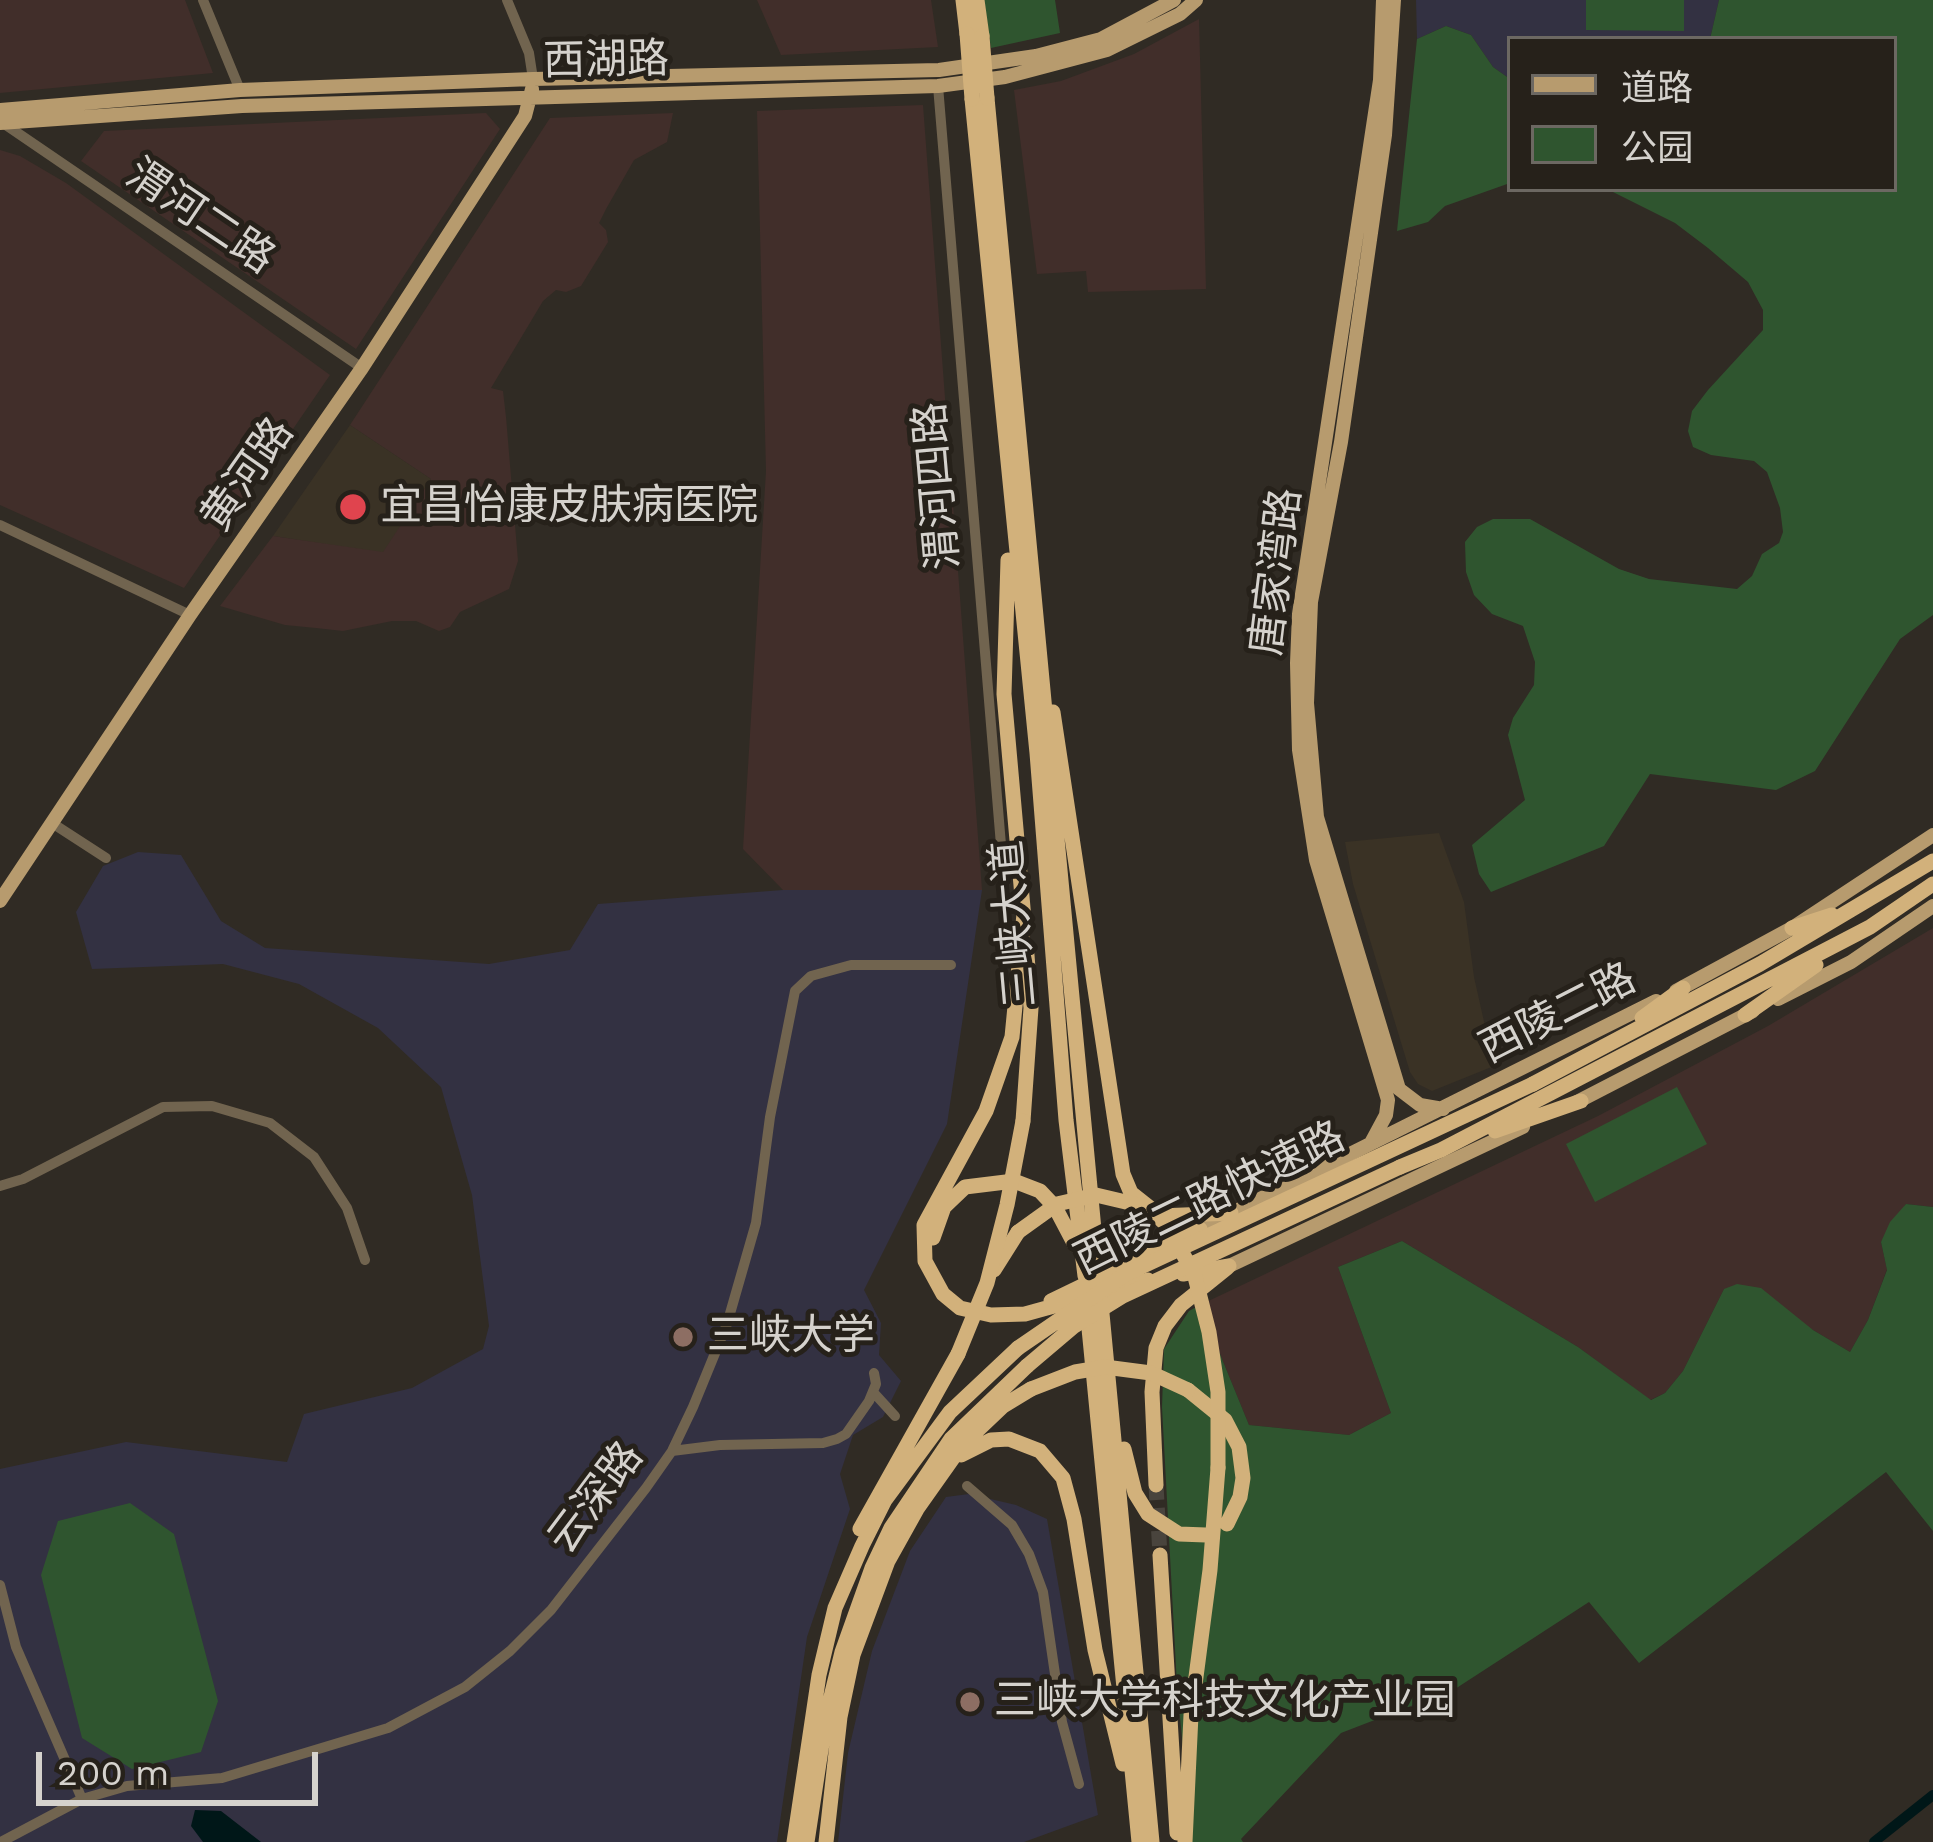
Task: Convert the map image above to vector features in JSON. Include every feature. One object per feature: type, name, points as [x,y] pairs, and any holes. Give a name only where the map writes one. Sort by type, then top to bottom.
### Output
[{"type":"highway","name":"三峡大道","points":[[963,0],[975,35]]},
{"type":"highway","name":"三峡大道","points":[[977,0],[975,35],[1011,515],[1039,776],[1066,1120],[1092,1274]]},
{"type":"highway","name":"三峡大道","points":[[980,98],[1034,610],[1133,1801],[1152,1842]]},
{"type":"highway","points":[[987,1283],[1023,1121],[1031,1008],[1004,694],[1011,515]]},
{"type":"highway","points":[[1034,610],[1123,1174],[1131,1193],[1160,1216],[1231,1213]]},
{"type":"highway","name":"西陵二路快速路","points":[[794,1842],[819,1675],[836,1608],[853,1567],[885,1500],[912,1462],[950,1412],[1018,1348],[1126,1274],[1602,1049],[1933,860]]},
{"type":"highway","name":"西陵二路快速路","points":[[807,1842],[826,1717],[842,1652],[872,1568],[923,1475],[977,1410],[1027,1366],[1073,1327],[1158,1277],[1441,1150],[1870,927],[1933,884]]},
{"type":"highway","points":[[1792,928],[1863,904]]},
{"type":"highway","points":[[1024,914],[1012,1036],[986,1111],[924,1226],[925,1262],[943,1294],[961,1308],[991,1315],[1025,1314],[1158,1277],[1229,1266]]},
{"type":"highway","points":[[1745,1015],[1870,927]]},
{"type":"highway","points":[[1602,1049],[1683,988]]},
{"type":"highway","points":[[1441,1150],[1581,1101]]},
{"type":"highway","points":[[1092,1274],[1055,1207],[1040,1192],[1015,1181],[965,1187],[952,1197],[933,1228],[932,1251],[939,1275],[966,1300],[1015,1308],[1044,1304],[1200,1229]]},
{"type":"highway","points":[[853,1567],[855,1540],[868,1511],[958,1354],[987,1283],[1018,1232],[1057,1204],[1096,1196],[1147,1207],[1174,1233],[1201,1297],[1218,1392],[1210,1570],[1191,1714],[1182,1842]]},
{"type":"highway","points":[[1156,1485],[1152,1391],[1156,1348],[1181,1306],[1229,1266]]},
{"type":"highway","name":"三峡大道","points":[[1094,1305],[1106,1347],[1143,1819],[1139,1842]]},
{"type":"highway","points":[[1106,1347],[1135,1493],[1148,1514],[1165,1527],[1191,1537],[1206,1535]]},
{"type":"highway","points":[[826,1842],[840,1717],[853,1655],[888,1561],[938,1478],[975,1430],[1003,1406],[1031,1389],[1105,1367],[1151,1373],[1188,1390],[1225,1420],[1239,1447],[1240,1497],[1227,1523]]},
{"type":"highway","points":[[938,1478],[957,1457],[991,1440],[1028,1445],[1056,1467],[1069,1494],[1095,1650],[1133,1801]]},
{"type":"highway","points":[[1160,1556],[1182,1842]]},
{"type":"main road","name":"西湖路","points":[[1,119],[240,90],[939,70],[1036,56],[1101,39],[1174,0]]},
{"type":"main road","name":"西湖路","points":[[1,119],[532,95],[938,86],[1005,77],[1107,50],[1180,14],[1196,0]]},
{"type":"main road","name":"唐家湾路","points":[[1372,1141],[1388,1100],[1316,860],[1302,780],[1297,692],[1299,614],[1377,103],[1383,0]]},
{"type":"main road","name":"唐家湾路","points":[[1394,0],[1385,135],[1341,442],[1311,602],[1307,703],[1317,818],[1400,1089],[1420,1105],[1443,1109]]},
{"type":"main road","name":"黄河路","points":[[0,901],[362,368],[525,116],[533,79]]},
{"type":"main road","name":"西陵二路","points":[[1200,1229],[1683,988],[1792,928],[1933,835]]},
{"type":"main road","name":"西陵二路","points":[[1229,1266],[1581,1101],[1851,962],[1933,906]]},
{"type":"main road","points":[[1279,1190],[1260,1208],[1267,1231],[1287,1234],[1312,1226]]},
{"type":"street","points":[[203,0],[240,90]]},
{"type":"street","points":[[507,0],[529,53],[533,79]]},
{"type":"street","name":"渭河四路","points":[[938,86],[1004,881]]},
{"type":"street","name":"渭河二路","points":[[1,119],[362,368]]},
{"type":"street","points":[[0,525],[190,615]]},
{"type":"street","points":[[52,823],[106,858]]},
{"type":"street","name":"云深路","points":[[2,1842],[82,1799],[127,1786],[222,1778],[388,1729],[465,1688],[510,1651],[551,1610],[672,1451],[727,1324],[757,1223],[770,1117],[795,991],[812,976],[851,965],[951,965]]},
{"type":"street","points":[[0,1186],[23,1179],[163,1107],[212,1106],[270,1123],[314,1156],[347,1208],[364,1260]]},
{"type":"street","points":[[672,1451],[837,1439],[846,1434],[874,1393],[874,1373]]},
{"type":"street","points":[[874,1393],[895,1416]]},
{"type":"street","points":[[967,1486],[1012,1525],[1029,1554],[1043,1592],[1062,1722],[1079,1784]]},
{"type":"street","points":[[0,1585],[16,1647],[82,1799]]},
{"type":"shaded area","points":[[0,0],[185,0],[213,73],[0,93]]},
{"type":"shaded area","points":[[757,0],[931,0],[938,47],[781,55]]},
{"type":"shaded area","points":[[1416,0],[1719,0],[1711,36],[1507,36],[1507,77],[1493,67],[1471,35],[1446,26],[1417,39]]},
{"type":"shaded area","points":[[1199,19],[1206,289],[1088,292],[1086,271],[1037,274],[1014,90],[1061,81],[1134,54]]},
{"type":"shaded area","points":[[923,105],[982,890],[783,890],[743,849],[766,471],[757,111]]},
{"type":"shaded area","points":[[486,113],[500,129],[356,349],[81,161],[104,131]]},
{"type":"shaded area","points":[[673,113],[667,142],[634,160],[606,209],[599,223],[608,242],[581,286],[556,290],[543,301],[491,388],[503,391],[506,417],[518,561],[509,589],[460,612],[450,627],[439,631],[416,621],[343,631],[285,625],[220,606],[273,536],[383,552],[431,479],[350,425],[550,118]]},
{"type":"shaded area","points":[[0,150],[66,183],[330,375],[184,588],[0,505]]},
{"type":"shaded area","name":"宜昌怡康皮肤病医院","points":[[350,425],[431,479],[383,553],[273,536]]},
{"type":"shaded area","points":[[1439,833],[1464,902],[1474,977],[1494,1066],[1432,1091],[1418,1084],[1410,1072],[1353,884],[1345,842]]},
{"type":"shaded area","name":"三峡大学","points":[[138,852],[181,855],[221,921],[265,948],[489,964],[570,950],[598,904],[783,890],[982,890],[947,1124],[864,1290],[881,1323],[879,1355],[901,1381],[883,1417],[853,1435],[840,1474],[850,1509],[807,1637],[777,1842],[0,1842],[0,1469],[126,1442],[287,1462],[304,1414],[412,1388],[483,1349],[489,1326],[472,1195],[441,1087],[378,1028],[299,984],[223,964],[92,969],[76,912],[103,866]]},
{"type":"shaded area","points":[[1933,928],[1933,1207],[1906,1204],[1881,1242],[1887,1269],[1850,1352],[1724,1289],[1683,1371],[1665,1393],[1650,1400],[1578,1347],[1402,1241],[1338,1267],[1391,1413],[1349,1435],[1249,1425],[1200,1305],[1598,1116],[1768,1026]]},
{"type":"shaded area","name":"三峡大学科技文化产业园","points":[[969,1494],[1016,1505],[1047,1519],[1098,1815],[1024,1842],[838,1842],[848,1753],[872,1651],[910,1551],[946,1497]]},
{"type":"shaded area","points":[[195,1810],[221,1811],[261,1842],[203,1842],[191,1826]]},
{"type":"green space","points":[[984,0],[1055,0],[1060,33],[991,48]]},
{"type":"green space","points":[[1586,0],[1684,0],[1684,31],[1586,30]]},
{"type":"green space","points":[[1719,0],[1933,0],[1933,615],[1900,639],[1815,771],[1776,790],[1650,774],[1604,846],[1491,892],[1479,874],[1472,845],[1525,800],[1508,735],[1534,685],[1535,662],[1523,626],[1492,614],[1474,595],[1466,572],[1465,542],[1477,527],[1493,519],[1530,519],[1619,569],[1649,579],[1737,589],[1752,576],[1762,554],[1779,543],[1783,532],[1767,472],[1754,461],[1711,455],[1693,447],[1688,431],[1692,411],[1763,330],[1763,310],[1748,282],[1708,248],[1675,223],[1613,192],[1897,192],[1897,36],[1711,36]]},
{"type":"green space","points":[[1446,26],[1471,35],[1493,67],[1507,77],[1507,184],[1445,206],[1428,222],[1397,231],[1417,39]]},
{"type":"green space","points":[[1677,1087],[1707,1144],[1595,1202],[1566,1144]]},
{"type":"green space","points":[[1906,1204],[1933,1207],[1933,1531],[1886,1472],[1639,1663],[1589,1602],[1455,1689],[1341,1733],[1243,1842],[1192,1842],[1177,1686],[1162,1407],[1164,1349],[1189,1311],[1200,1305],[1249,1425],[1349,1435],[1391,1413],[1338,1267],[1402,1241],[1578,1347],[1651,1400],[1665,1393],[1683,1371],[1724,1289],[1737,1284],[1761,1288],[1813,1330],[1850,1352],[1887,1270],[1881,1242]]},
{"type":"green space","points":[[130,1503],[174,1534],[218,1701],[201,1752],[132,1769],[82,1738],[41,1575],[58,1521]]},
{"type":"waterway","points":[[1874,1842],[1933,1795]]},
{"type":"tunnel","points":[[1156,1485],[1160,1555]]},
{"type":"place","name":"宜昌怡康皮肤病医院","points":[[353,507]]},
{"type":"place","name":"三峡大学","points":[[683,1337]]},
{"type":"place","name":"三峡大学科技文化产业园","points":[[970,1702]]}]
